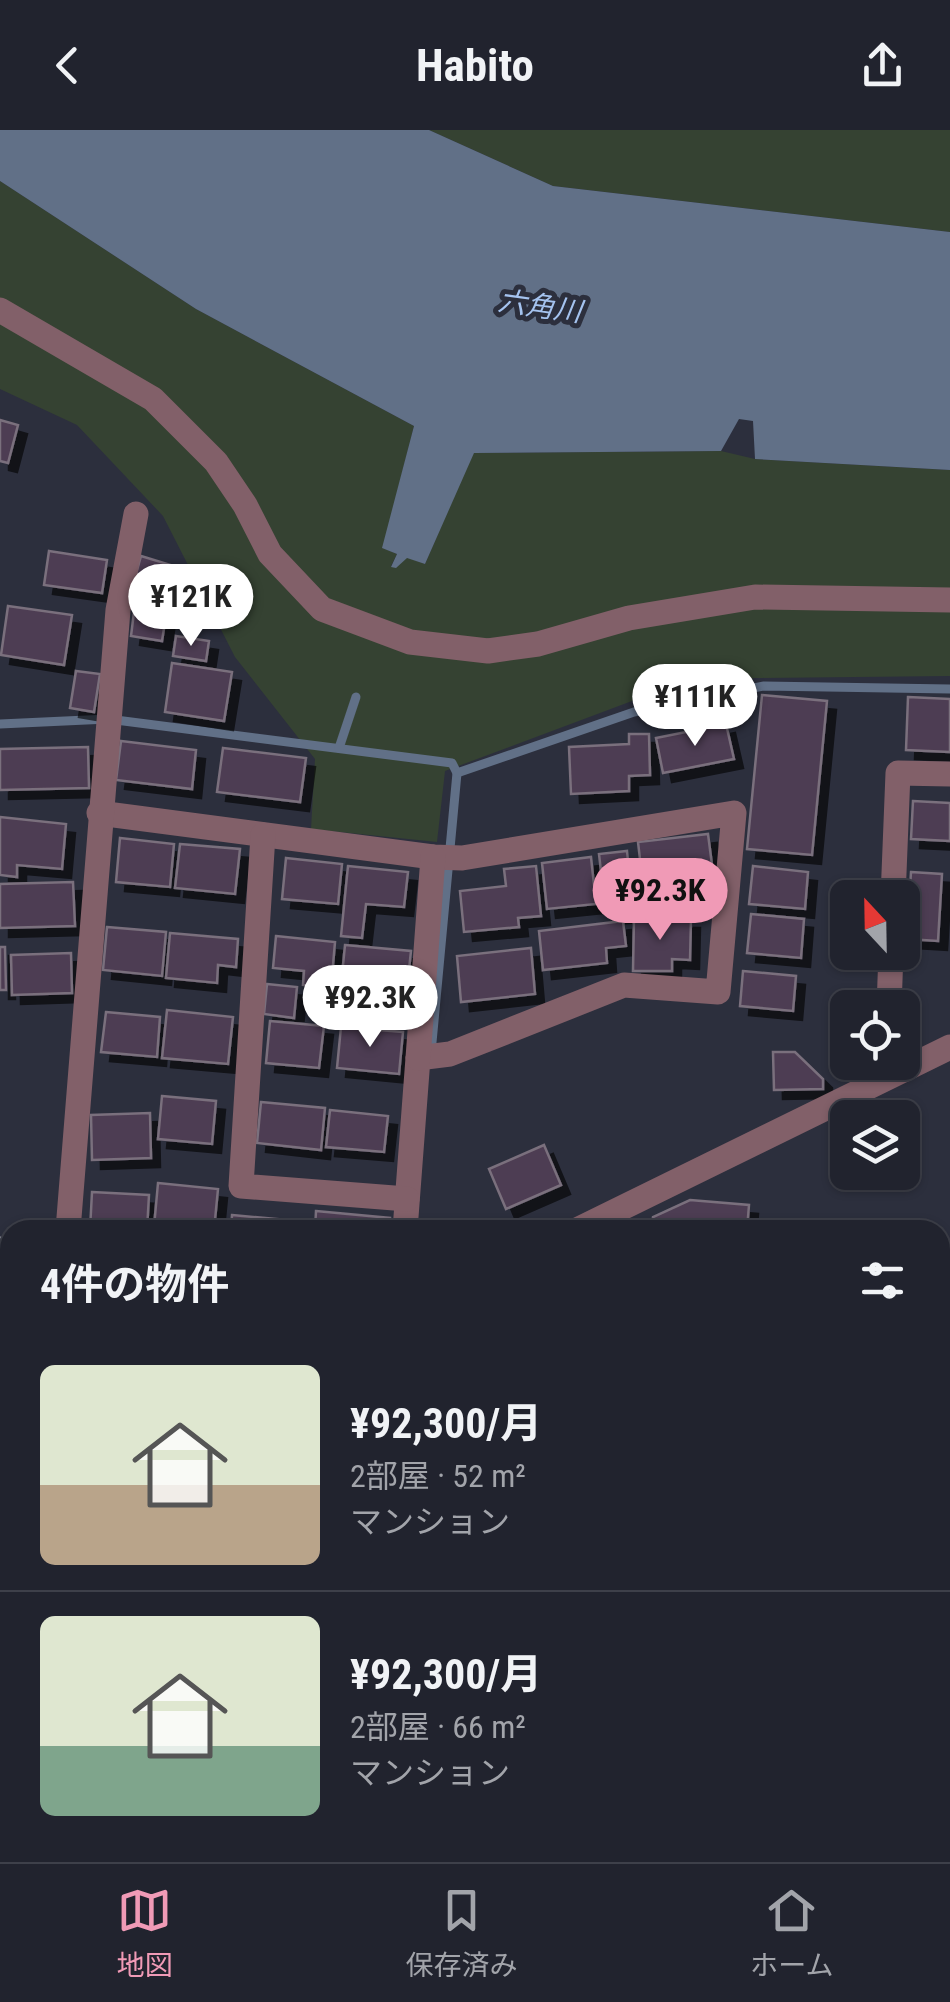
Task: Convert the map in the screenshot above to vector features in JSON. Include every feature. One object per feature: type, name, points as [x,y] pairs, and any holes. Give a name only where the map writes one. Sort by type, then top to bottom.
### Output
[{"type":"street","points":[[0,310],[153,400],[216,462],[246,505],[270,554],[322,608],[410,642],[488,652],[538,644],[629,618],[754,597],[950,600]]},
{"type":"street","points":[[69,1220],[107,721],[118,610],[136,514]]},
{"type":"street","points":[[894,880],[898,773],[950,774]]},
{"type":"street","points":[[99,813],[446,858],[734,813],[718,992],[624,985],[431,1056]]},
{"type":"street","points":[[262,834],[241,1186],[407,1199]]},
{"type":"street","points":[[406,1220],[431,1056],[446,858]]},
{"type":"street","points":[[920,1058],[950,1047]]},
{"type":"street","points":[[596,1220],[868,1080]]},
{"type":"green space","points":[[429,130],[950,130],[950,232],[553,186]]},
{"type":"green space","points":[[0,181],[196,309],[414,426],[383,548],[397,554],[391,566],[396,567],[407,557],[425,564],[473,453],[721,451],[755,459],[950,470],[950,676],[755,678],[632,701],[445,771],[437,842],[311,829],[315,759],[235,657],[163,516],[77,425],[0,389]]},
{"type":"water","name":"六角川","points":[[0,130],[429,130],[553,186],[950,232],[950,470],[755,459],[753,421],[739,419],[721,451],[474,453],[425,564],[407,558],[396,568],[391,567],[397,554],[382,548],[414,426],[196,309],[0,181]]},
{"type":"building","points":[[0,420],[18,425],[8,463],[0,461]]},
{"type":"building","points":[[49,551],[107,560],[102,593],[44,585]]},
{"type":"building","points":[[141,556],[174,566],[168,590],[134,581]]},
{"type":"building","points":[[135,604],[167,609],[162,641],[131,636]]},
{"type":"building","points":[[8,606],[72,615],[64,665],[1,655]]},
{"type":"building","points":[[176,636],[209,641],[206,661],[173,656]]},
{"type":"building","points":[[172,663],[232,672],[224,721],[165,712]]},
{"type":"building","points":[[76,671],[100,674],[94,712],[70,708]]},
{"type":"building","points":[[762,695],[827,701],[812,855],[747,849]]},
{"type":"building","points":[[908,697],[950,699],[950,752],[906,750]]},
{"type":"building","points":[[726,724],[734,759],[663,773],[656,738]]},
{"type":"building","points":[[629,734],[649,734],[650,775],[629,776],[629,791],[571,794],[569,747],[629,744]]},
{"type":"building","points":[[121,741],[196,750],[192,789],[116,780]]},
{"type":"building","points":[[88,747],[89,788],[0,790],[0,749]]},
{"type":"building","points":[[223,748],[306,758],[300,802],[217,792]]},
{"type":"building","points":[[913,801],[950,803],[950,841],[911,839]]},
{"type":"building","points":[[0,817],[66,824],[62,869],[17,865],[17,877],[0,875]]},
{"type":"building","points":[[708,834],[712,865],[693,867],[694,879],[643,885],[638,842]]},
{"type":"building","points":[[120,838],[174,844],[170,887],[116,882]]},
{"type":"building","points":[[180,844],[240,849],[235,894],[175,888]]},
{"type":"building","points":[[627,851],[633,913],[606,915],[599,854]]},
{"type":"building","points":[[591,857],[596,904],[547,909],[542,863]]},
{"type":"building","points":[[286,858],[342,864],[338,904],[282,899]]},
{"type":"building","points":[[348,866],[408,872],[404,907],[366,904],[362,938],[341,936]]},
{"type":"building","points":[[536,866],[541,916],[518,918],[519,927],[464,932],[460,891],[506,886],[504,869]]},
{"type":"building","points":[[753,866],[808,872],[805,909],[749,904]]},
{"type":"building","points":[[911,872],[942,874],[938,941],[920,940],[920,880],[911,880]]},
{"type":"building","points":[[73,882],[75,926],[0,928],[0,884]]},
{"type":"building","points":[[751,914],[804,919],[801,958],[747,953]]},
{"type":"building","points":[[634,918],[691,919],[690,960],[672,959],[672,971],[633,971]]},
{"type":"building","points":[[623,921],[626,946],[606,948],[607,963],[543,970],[539,931]]},
{"type":"building","points":[[107,927],[166,932],[162,976],[103,970]]},
{"type":"building","points":[[170,933],[238,939],[236,967],[218,965],[217,983],[166,978]]},
{"type":"building","points":[[276,936],[335,942],[331,988],[303,985],[304,971],[273,968]]},
{"type":"building","points":[[345,945],[411,951],[404,1017],[383,1015],[386,989],[341,986]]},
{"type":"building","points":[[0,947],[5,947],[6,990],[0,990]]},
{"type":"building","points":[[531,948],[535,994],[461,1002],[457,956]]},
{"type":"building","points":[[71,953],[72,993],[12,995],[11,955]]},
{"type":"building","points":[[743,971],[796,976],[793,1011],[740,1006]]},
{"type":"building","points":[[267,984],[297,987],[294,1018],[264,1014]]},
{"type":"building","points":[[167,1010],[233,1017],[228,1064],[162,1058]]},
{"type":"building","points":[[106,1012],[160,1017],[157,1057],[101,1052]]},
{"type":"building","points":[[270,1021],[324,1026],[319,1068],[266,1063]]},
{"type":"building","points":[[341,1027],[403,1032],[399,1074],[337,1068]]},
{"type":"building","points":[[773,1052],[795,1052],[823,1079],[823,1089],[774,1090]]},
{"type":"building","points":[[162,1096],[216,1101],[212,1144],[158,1139]]},
{"type":"building","points":[[261,1102],[325,1108],[321,1150],[257,1143]]},
{"type":"building","points":[[330,1110],[388,1116],[384,1152],[326,1147]]},
{"type":"building","points":[[150,1113],[151,1158],[92,1160],[91,1115]]},
{"type":"building","points":[[544,1145],[561,1185],[506,1209],[489,1169]]},
{"type":"building","points":[[158,1183],[218,1189],[215,1220],[155,1220]]},
{"type":"building","points":[[92,1192],[149,1195],[148,1220],[91,1220]]},
{"type":"building","points":[[690,1200],[749,1205],[748,1220],[653,1220]]},
{"type":"building","points":[[316,1211],[390,1218],[390,1220],[316,1220]]},
{"type":"building","points":[[232,1215],[286,1220],[232,1220]]},
{"type":"waterway","points":[[457,773],[634,712],[764,686],[950,689]]},
{"type":"waterway","points":[[339,748],[356,697]]},
{"type":"waterway","points":[[0,724],[108,719],[452,763],[457,773],[431,1053]]}]
